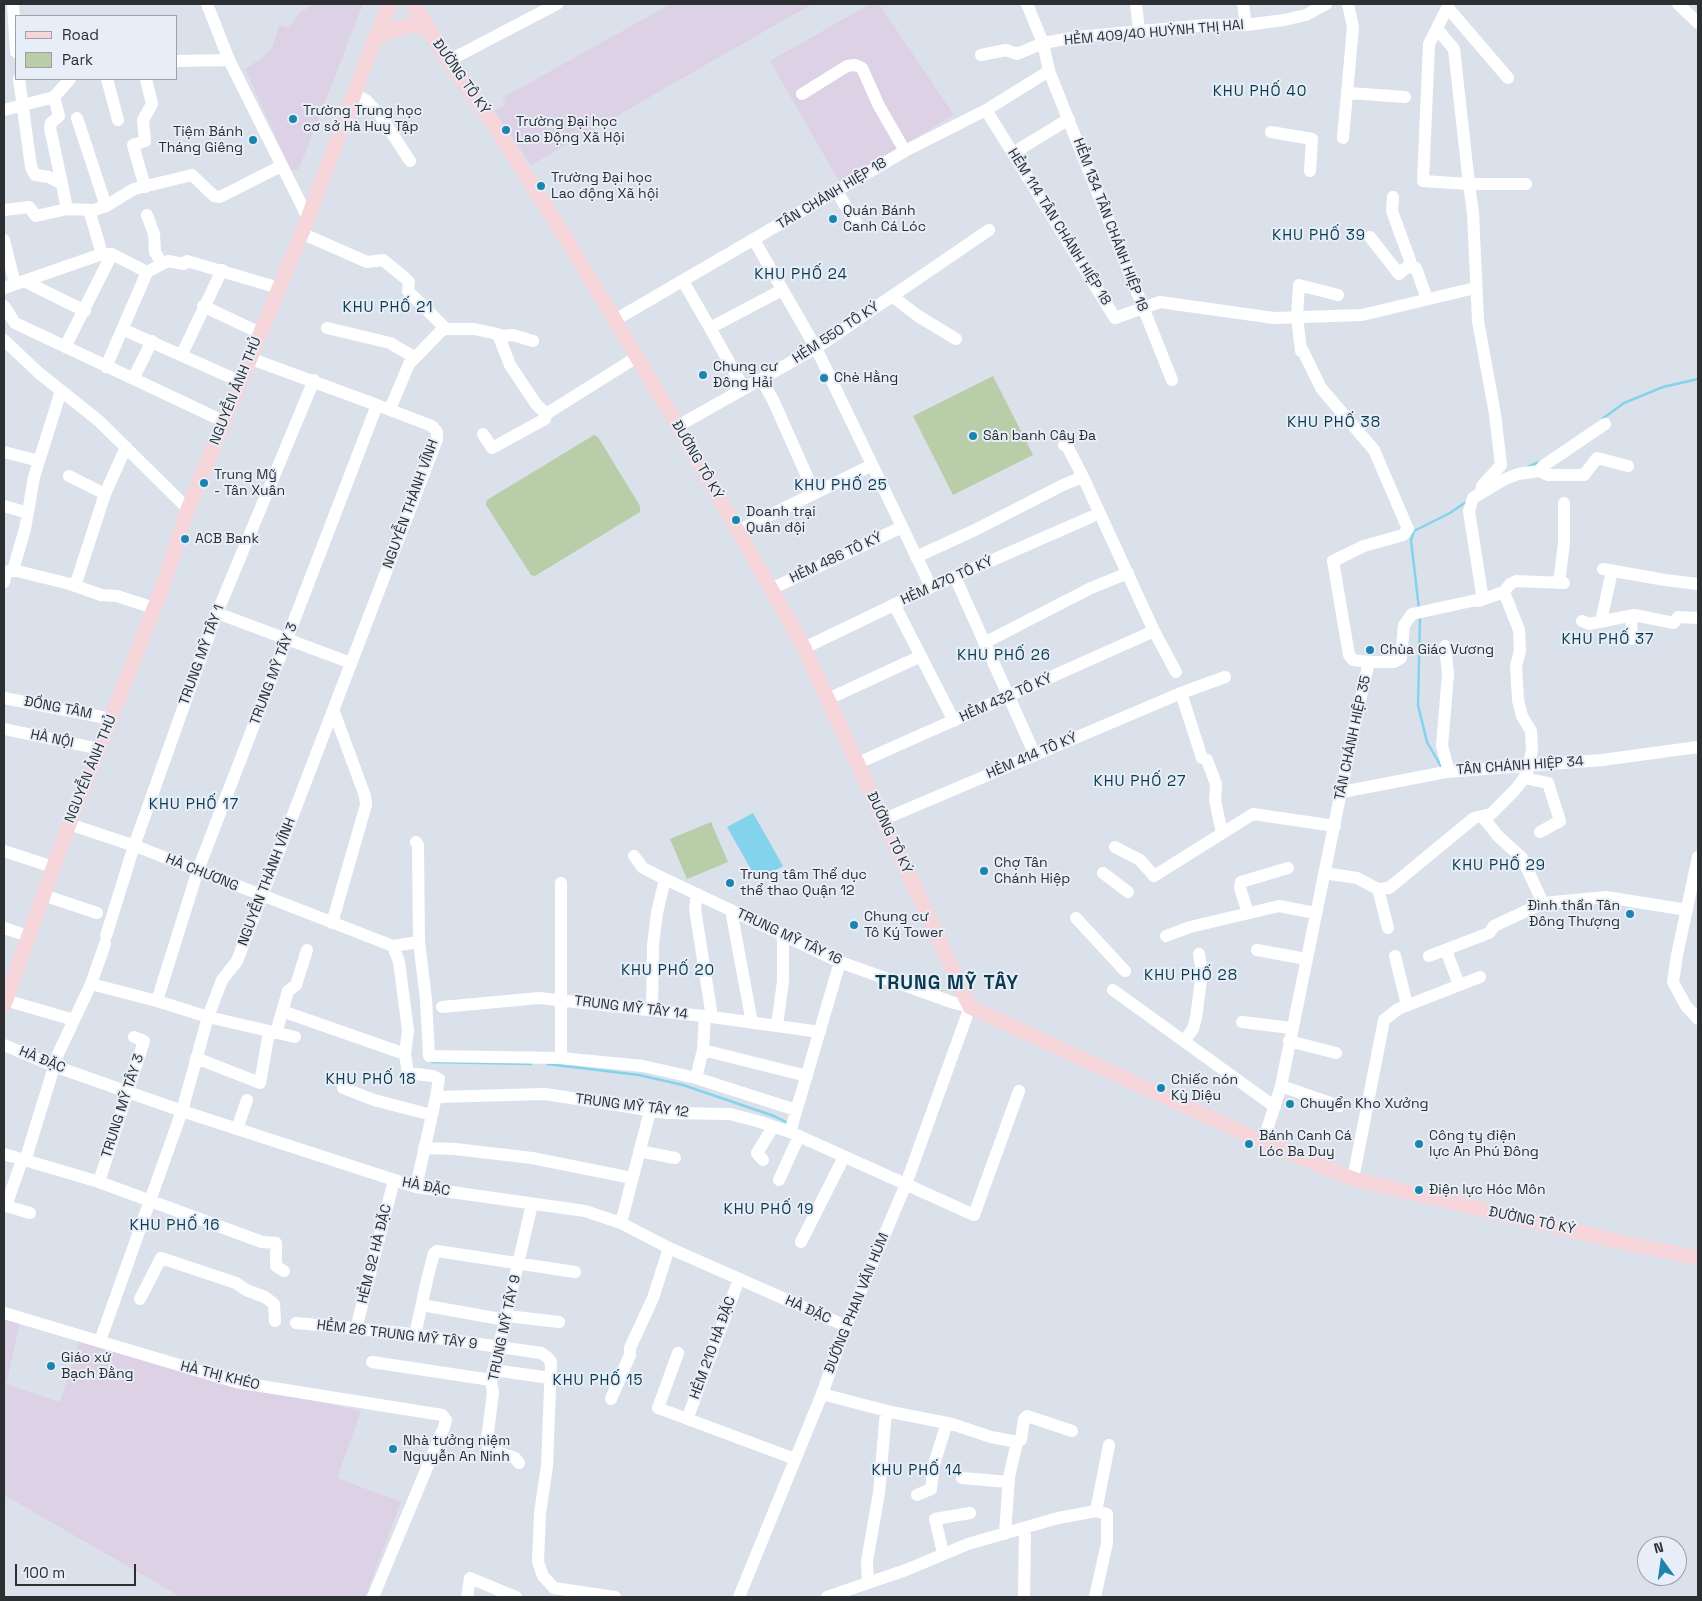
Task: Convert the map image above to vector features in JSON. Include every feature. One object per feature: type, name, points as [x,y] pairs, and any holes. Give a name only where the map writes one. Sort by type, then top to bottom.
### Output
[{"type":"main road","name":"NGUYỄN ẢNH THỦ","points":[[5,996],[69,824],[112,719],[154,608],[188,510],[239,381],[308,218],[374,41],[390,4]]},
{"type":"main road","name":"ĐƯỜNG TÔ KÝ","points":[[413,4],[448,61],[491,120],[615,320],[678,426],[804,648],[970,1007],[1263,1142],[1353,1179],[1624,1243],[1696,1257]]},
{"type":"main road","points":[[374,41],[387,32],[409,25],[427,27]]},
{"type":"street","points":[[13,4],[15,36]]},
{"type":"street","points":[[207,4],[229,60],[308,218]]},
{"type":"street","points":[[448,61],[557,4]]},
{"type":"street","name":"HẺM 134 TÂN CHÁNH HIỆP 18","points":[[1027,4],[1043,43],[1049,70],[1172,380]]},
{"type":"street","points":[[1136,4],[1139,31]]},
{"type":"street","points":[[1243,4],[1246,25]]},
{"type":"street","name":"HẺM 409/40 HUỲNH THỊ HAI","points":[[981,55],[1006,50],[1017,54],[1043,43],[1139,31],[1206,25],[1246,25],[1306,15],[1326,4]]},
{"type":"street","points":[[1343,138],[1349,93],[1353,27],[1348,4]]},
{"type":"street","points":[[1678,4],[1698,23]]},
{"type":"street","points":[[1508,78],[1449,6],[1429,44],[1423,181],[1469,184],[1526,184]]},
{"type":"street","points":[[1437,29],[1454,49],[1473,213],[1478,321],[1495,414],[1501,465],[1473,498],[1469,506],[1482,594],[1478,601]]},
{"type":"street","points":[[178,61],[229,60]]},
{"type":"street","points":[[802,94],[847,66],[855,65],[862,68],[879,106],[905,150]]},
{"type":"street","name":"TÂN CHÁNH HIỆP 18","points":[[615,320],[837,192],[905,150],[986,110],[1049,70]]},
{"type":"street","points":[[19,80],[21,107],[31,167],[35,175],[49,177],[62,184]]},
{"type":"street","points":[[4,110],[54,98],[69,80]]},
{"type":"street","points":[[107,80],[118,120]]},
{"type":"street","points":[[144,186],[133,145],[145,140],[143,120],[152,104],[146,80]]},
{"type":"street","points":[[1349,93],[1405,97]]},
{"type":"street","points":[[354,94],[366,100],[380,115],[410,161]]},
{"type":"street","points":[[54,98],[59,116],[51,122],[50,128],[67,208]]},
{"type":"street","name":"HẺM 114 TÂN CHÁNH HIỆP 18","points":[[986,110],[1114,318],[1143,307]]},
{"type":"street","points":[[77,118],[106,206]]},
{"type":"street","points":[[1013,153],[1069,119]]},
{"type":"street","points":[[1271,132],[1312,139],[1310,171]]},
{"type":"street","points":[[4,210],[29,208],[36,216],[67,208],[89,210],[106,206],[127,192],[144,186],[192,174],[214,196],[220,197],[281,166]]},
{"type":"street","points":[[837,192],[856,223]]},
{"type":"street","points":[[1393,197],[1392,210],[1412,266],[1418,270],[1427,299]]},
{"type":"street","points":[[65,347],[85,311],[107,254],[89,210]]},
{"type":"street","points":[[147,215],[154,234],[155,252],[162,264]]},
{"type":"street","name":"HẺM 550 TÔ KÝ","points":[[678,426],[816,348],[989,230]]},
{"type":"street","points":[[301,233],[367,262],[383,260],[409,282],[408,291],[446,329]]},
{"type":"street","points":[[1370,238],[1400,274],[1404,268],[1412,266]]},
{"type":"street","points":[[4,240],[14,284]]},
{"type":"street","points":[[754,240],[816,348],[931,587]]},
{"type":"street","points":[[14,284],[107,254],[147,272]]},
{"type":"street","points":[[106,367],[147,272],[168,261],[184,264],[187,261],[279,288]]},
{"type":"street","points":[[182,354],[203,306],[222,270]]},
{"type":"street","points":[[683,281],[744,389]]},
{"type":"street","points":[[14,284],[85,311]]},
{"type":"street","points":[[1338,295],[1299,285],[1297,317],[1300,352],[1303,351],[1321,388],[1374,450],[1408,529],[1403,534],[1364,546],[1333,561],[1349,655],[1353,660],[1369,662]]},
{"type":"street","points":[[1143,307],[1160,302],[1274,318],[1362,315],[1475,288]]},
{"type":"street","points":[[710,328],[782,290]]},
{"type":"street","points":[[892,296],[911,312],[956,339]]},
{"type":"street","points":[[4,306],[15,324],[223,421]]},
{"type":"street","points":[[203,306],[260,333]]},
{"type":"street","points":[[327,328],[390,343],[414,357]]},
{"type":"street","points":[[122,329],[182,354],[239,381]]},
{"type":"street","points":[[249,358],[390,409],[409,364],[440,331],[446,329],[474,329],[500,336],[513,334],[533,341]]},
{"type":"street","points":[[500,336],[510,365],[536,404],[546,414]]},
{"type":"street","points":[[4,340],[99,422],[188,510]]},
{"type":"street","points":[[132,379],[152,341]]},
{"type":"street","points":[[483,434],[495,453],[545,419],[546,414],[637,357]]},
{"type":"street","points":[[761,379],[773,400],[814,492]]},
{"type":"street","name":"TRUNG MỸ TÂY 1","points":[[30,1213],[6,1206],[24,1160],[54,1066],[91,984],[134,846],[217,613],[314,380]]},
{"type":"street","points":[[4,582],[28,513],[39,461],[61,391]]},
{"type":"street","name":"TRUNG MỸ TÂY 3","points":[[157,1001],[198,870],[377,405]]},
{"type":"street","name":"NGUYỄN THÀNH VĨNH","points":[[100,1341],[182,1111],[208,1017],[222,980],[237,961],[437,439],[437,432],[432,426],[390,409]]},
{"type":"street","points":[[1539,471],[1543,466],[1605,424]]},
{"type":"street","points":[[1064,445],[1067,446],[1083,477],[1154,631],[1176,672]]},
{"type":"street","points":[[75,586],[105,494],[126,448]]},
{"type":"street","points":[[4,452],[39,461]]},
{"type":"street","points":[[1481,489],[1512,476],[1539,471],[1548,476],[1584,474],[1597,458],[1628,466]]},
{"type":"street","points":[[738,531],[872,465]]},
{"type":"street","points":[[69,476],[105,494]]},
{"type":"street","points":[[916,556],[975,530],[1064,484],[1083,477]]},
{"type":"street","name":"TÂN CHÁNH HIỆP 35","points":[[1263,1142],[1276,1107],[1281,1086],[1315,913],[1369,662],[1394,662],[1402,658],[1406,621],[1421,611],[1478,601],[1504,592],[1510,584],[1516,581],[1561,583],[1564,543],[1564,502]]},
{"type":"street","points":[[4,506],[28,513]]},
{"type":"street","name":"HẺM 470 TÔ KÝ","points":[[804,648],[931,587],[1091,517]]},
{"type":"street","name":"HẺM 486 TÔ KÝ","points":[[771,589],[902,527]]},
{"type":"street","points":[[11,561],[98,594],[115,595],[154,608]]},
{"type":"street","points":[[1602,621],[1607,570],[1698,584]]},
{"type":"street","points":[[984,643],[1091,588],[1128,573]]},
{"type":"street","points":[[955,577],[1008,698],[1035,754]]},
{"type":"street","points":[[1324,873],[1357,878],[1383,890],[1394,885],[1474,818],[1491,814],[1524,778],[1530,764],[1532,750],[1531,731],[1522,716],[1518,700],[1516,666],[1520,651],[1519,630],[1504,592]]},
{"type":"street","points":[[894,604],[954,721]]},
{"type":"street","points":[[217,613],[351,663]]},
{"type":"street","points":[[1631,616],[1632,639]]},
{"type":"street","points":[[1582,621],[1589,624],[1631,616],[1674,622],[1678,617],[1698,618]]},
{"type":"street","name":"HẺM 432 TÔ KÝ","points":[[858,763],[1008,698],[1154,631]]},
{"type":"street","points":[[1445,646],[1448,674],[1442,746],[1449,772]]},
{"type":"street","points":[[828,699],[921,656]]},
{"type":"street","name":"HẺM 414 TÔ KÝ","points":[[882,820],[1035,754],[1225,676]]},
{"type":"street","points":[[1181,693],[1204,759],[1216,784],[1215,800],[1222,833]]},
{"type":"street","name":"ĐỒNG TÂM","points":[[4,698],[112,719]]},
{"type":"street","points":[[332,923],[366,805],[365,796],[334,712]]},
{"type":"street","name":"HÀ NỘI","points":[[4,729],[100,749]]},
{"type":"street","name":"TÂN CHÁNH HIỆP 34","points":[[1342,792],[1449,772],[1530,764],[1602,760],[1698,748]]},
{"type":"street","points":[[1524,778],[1548,783],[1560,821],[1540,832]]},
{"type":"street","points":[[1115,847],[1140,860],[1154,876],[1256,814],[1335,826]]},
{"type":"street","points":[[1482,816],[1498,836],[1522,858],[1543,903]]},
{"type":"street","name":"HÀ CHƯƠNG","points":[[69,824],[198,870],[262,897],[393,946],[419,942]]},
{"type":"street","points":[[416,842],[418,845],[419,942],[426,999],[429,1056],[561,1058],[642,1066],[696,1078],[794,1126]]},
{"type":"street","points":[[4,851],[53,867]]},
{"type":"street","name":"TRUNG MỸ TÂY 16","points":[[634,856],[643,868],[840,962],[970,1007]]},
{"type":"street","points":[[1698,857],[1692,905],[1673,982],[1686,1006],[1698,1019]]},
{"type":"street","points":[[1248,913],[1240,882],[1288,868]]},
{"type":"street","points":[[1104,873],[1128,892]]},
{"type":"street","points":[[652,1010],[653,945],[657,913],[665,879]]},
{"type":"street","points":[[561,883],[561,1058]]},
{"type":"street","points":[[1378,889],[1388,928]]},
{"type":"street","points":[[696,1078],[708,1017],[695,909],[697,894]]},
{"type":"street","points":[[43,895],[97,913]]},
{"type":"street","points":[[1429,956],[1489,933],[1494,926],[1543,903],[1606,897],[1692,905]]},
{"type":"street","points":[[1166,936],[1279,906],[1315,913]]},
{"type":"street","points":[[732,910],[752,1023]]},
{"type":"street","points":[[1076,918],[1125,971]]},
{"type":"street","points":[[4,928],[28,936]]},
{"type":"street","points":[[777,1026],[783,981],[783,934]]},
{"type":"street","points":[[393,946],[399,962],[408,1030],[405,1054],[408,1073],[433,1076],[439,1079],[416,1187]]},
{"type":"street","points":[[196,1058],[260,1083],[272,1032],[282,1011],[288,991],[296,985],[307,950]]},
{"type":"street","points":[[1257,950],[1306,959]]},
{"type":"street","points":[[1446,950],[1459,985]]},
{"type":"street","points":[[1185,1040],[1193,1029],[1196,1018],[1202,968],[1199,954]]},
{"type":"street","points":[[1395,956],[1407,1005]]},
{"type":"street","points":[[779,1180],[840,962]]},
{"type":"street","points":[[1353,1179],[1381,1025],[1387,1015],[1407,1005],[1480,977]]},
{"type":"street","points":[[91,984],[157,1001],[208,1017],[295,1037]]},
{"type":"street","points":[[1113,990],[1276,1107]]},
{"type":"street","points":[[5,996],[74,1020]]},
{"type":"street","name":"TRUNG MỸ TÂY 14","points":[[442,1007],[539,998],[652,1010],[820,1032]]},
{"type":"street","name":"ĐƯỜNG PHAN VĂN HÙM","points":[[739,1597],[822,1394],[846,1326],[906,1184],[970,1007]]},
{"type":"street","points":[[282,1011],[405,1054]]},
{"type":"street","points":[[1242,1022],[1290,1035],[1336,1053]]},
{"type":"street","name":"TRUNG MỸ TÂY 3","points":[[99,1182],[144,1041],[134,1037]]},
{"type":"street","name":"HÀ ĐẶC","points":[[4,1045],[54,1066],[182,1111],[416,1187],[585,1212],[621,1223],[669,1248],[846,1326]]},
{"type":"street","points":[[703,1050],[807,1076]]},
{"type":"street","points":[[1281,1086],[1340,1106]]},
{"type":"street","points":[[343,1088],[374,1100],[432,1116]]},
{"type":"street","name":"TRUNG MỸ TÂY 12","points":[[436,1098],[545,1094],[650,1111],[730,1114],[773,1127],[794,1126],[844,1157],[974,1215],[1019,1091]]},
{"type":"street","points":[[236,1129],[247,1100]]},
{"type":"street","points":[[621,1223],[650,1111]]},
{"type":"street","points":[[763,1160],[757,1153],[773,1127]]},
{"type":"street","points":[[424,1148],[455,1148],[532,1158],[632,1178]]},
{"type":"street","points":[[639,1151],[675,1158]]},
{"type":"street","points":[[4,1154],[99,1182],[262,1242],[276,1244],[276,1266],[284,1271]]},
{"type":"street","points":[[801,1242],[844,1157]]},
{"type":"street","name":"HẺM 92 HÀ ĐẶC","points":[[356,1329],[394,1180]]},
{"type":"street","name":"TRUNG MỸ TÂY 9","points":[[519,1463],[515,1458],[488,1449],[487,1438],[493,1393],[492,1375],[507,1318],[532,1204]]},
{"type":"street","points":[[611,1399],[630,1354],[630,1348],[653,1298],[669,1248]]},
{"type":"street","points":[[415,1335],[432,1262],[437,1252],[576,1272]]},
{"type":"street","points":[[140,1299],[161,1258],[236,1283],[246,1290],[265,1297],[274,1304],[275,1321]]},
{"type":"street","name":"HẺM 210 HÀ ĐẶC","points":[[688,1417],[738,1279]]},
{"type":"street","points":[[422,1304],[507,1318],[559,1322]]},
{"type":"street","name":"HÀ THỊ KHÉO","points":[[4,1313],[236,1382],[442,1415],[446,1420],[444,1427],[373,1597]]},
{"type":"street","name":"HẺM 26 TRUNG MỸ TÂY 9","points":[[296,1323],[415,1335],[541,1353],[547,1356],[550,1362],[550,1378]]},
{"type":"street","points":[[678,1353],[658,1408],[688,1417],[794,1459]]},
{"type":"street","points":[[372,1362],[492,1375],[550,1378],[547,1466],[540,1513],[538,1562],[550,1592],[615,1597]]},
{"type":"street","points":[[822,1394],[886,1411],[947,1423],[991,1437],[1017,1442]]},
{"type":"street","points":[[868,1584],[868,1561],[876,1522],[886,1411]]},
{"type":"street","points":[[1005,1534],[1009,1482],[1017,1442],[1021,1440],[1024,1419],[1027,1416],[1072,1430]]},
{"type":"street","points":[[917,1495],[930,1489],[934,1464],[947,1423]]},
{"type":"street","points":[[1096,1511],[1109,1445]]},
{"type":"street","points":[[962,1478],[1009,1482]]},
{"type":"street","points":[[827,1597],[906,1570],[943,1553],[1058,1518],[1096,1511],[1106,1514],[1107,1543],[1095,1597]]},
{"type":"street","points":[[943,1553],[935,1519],[970,1513]]},
{"type":"street","points":[[1024,1597],[1025,1528]]},
{"type":"street","points":[[466,1597],[470,1578],[516,1597]]},
{"type":"shaded area","name":"Trường Trung học cơ sở Hà Huy Tập","points":[[314,4],[363,4],[299,169],[291,170],[245,69],[262,58],[272,48],[279,25],[289,28],[299,13]]},
{"type":"shaded area","points":[[671,4],[812,4],[531,165],[494,111],[506,104],[502,98]]},
{"type":"shaded area","points":[[870,4],[879,4],[954,115],[840,183],[770,61]]},
{"type":"shaded area","points":[[4,1315],[21,1319],[6,1384],[60,1402],[80,1337],[226,1382],[361,1411],[337,1478],[401,1502],[365,1597],[181,1597],[4,1495]]},
{"type":"green space","name":"Sân banh Cây Đa","points":[[993,376],[1033,455],[953,495],[913,416]]},
{"type":"green space","points":[[594,435],[598,437],[640,506],[640,512],[535,576],[531,575],[486,505],[487,500]]},
{"type":"green space","points":[[711,822],[728,862],[687,879],[670,839]]},
{"type":"water","points":[[753,813],[783,866],[757,880],[727,827]]},
{"type":"waterway","points":[[1602,419],[1624,403],[1663,387],[1698,379]]},
{"type":"waterway","points":[[1528,467],[1539,462]]},
{"type":"waterway","points":[[1419,609],[1411,540],[1414,531],[1450,513],[1466,502]]},
{"type":"waterway","points":[[1420,617],[1418,705],[1427,742],[1442,768]]},
{"type":"waterway","points":[[432,1062],[531,1064]]},
{"type":"waterway","points":[[547,1064],[639,1075],[683,1085],[774,1116],[788,1123]]},
{"type":"place","name":"Trường Trung học cơ sở Hà Huy Tập","points":[[293,119]]},
{"type":"place","name":"Trường Đại học Lao Động Xã Hội","points":[[506,130]]},
{"type":"place","name":"Tiệm Bánh Tháng Giêng","points":[[253,140]]},
{"type":"place","name":"Trường Đại học Lao động Xã hội","points":[[541,186]]},
{"type":"place","name":"Quán Bánh Canh Cá Lóc","points":[[833,219]]},
{"type":"place","name":"Chung cư Đông Hải","points":[[703,375]]},
{"type":"place","name":"Chè Hằng","points":[[824,378]]},
{"type":"place","name":"Sân banh Cây Đa","points":[[973,436]]},
{"type":"place","name":"Trung Mỹ - Tân Xuân","points":[[204,483]]},
{"type":"place","name":"Doanh trại Quân đội","points":[[736,520]]},
{"type":"place","name":"ACB Bank","points":[[185,539]]},
{"type":"place","name":"Chùa Giác Vương","points":[[1370,650]]},
{"type":"place","name":"Chợ Tân Chánh Hiệp","points":[[984,871]]},
{"type":"place","name":"Trung tâm Thể dục thể thao Quận 12","points":[[730,883]]},
{"type":"place","name":"Đình thần Tân Đông Thượng","points":[[1630,914]]},
{"type":"place","name":"Chung cư Tô Ký Tower","points":[[854,925]]},
{"type":"place","name":"Chiếc nón Kỳ Diệu","points":[[1161,1088]]},
{"type":"place","name":"Chuyển Kho Xưởng","points":[[1290,1104]]},
{"type":"place","name":"Bánh Canh Cá Lóc Ba Duy","points":[[1249,1144]]},
{"type":"place","name":"Công ty điện lực An Phú Đông","points":[[1419,1144]]},
{"type":"place","name":"Điện lực Hóc Môn","points":[[1419,1190]]},
{"type":"place","name":"Giáo xứ Bạch Đằng","points":[[51,1366]]},
{"type":"place","name":"Nhà tưởng niệm Nguyễn An Ninh","points":[[393,1449]]},
{"type":"district","name":"KHU PHỐ 40","points":[[1260,92]]},
{"type":"district","name":"KHU PHỐ 39","points":[[1319,236]]},
{"type":"district","name":"KHU PHỐ 24","points":[[801,275]]},
{"type":"district","name":"KHU PHỐ 21","points":[[388,308]]},
{"type":"district","name":"KHU PHỐ 38","points":[[1334,423]]},
{"type":"district","name":"KHU PHỐ 25","points":[[841,486]]},
{"type":"district","name":"KHU PHỐ 37","points":[[1608,640]]},
{"type":"district","name":"KHU PHỐ 26","points":[[1004,656]]},
{"type":"district","name":"KHU PHỐ 27","points":[[1140,782]]},
{"type":"district","name":"KHU PHỐ 17","points":[[194,805]]},
{"type":"district","name":"KHU PHỐ 29","points":[[1499,866]]},
{"type":"district","name":"KHU PHỐ 20","points":[[668,971]]},
{"type":"district","name":"KHU PHỐ 28","points":[[1191,976]]},
{"type":"district","name":"TRUNG MỸ TÂY","points":[[947,984]]},
{"type":"district","name":"KHU PHỐ 18","points":[[371,1080]]},
{"type":"district","name":"KHU PHỐ 19","points":[[769,1210]]},
{"type":"district","name":"KHU PHỐ 16","points":[[175,1226]]},
{"type":"district","name":"KHU PHỐ 15","points":[[598,1381]]},
{"type":"district","name":"KHU PHỐ 14","points":[[917,1471]]}]
